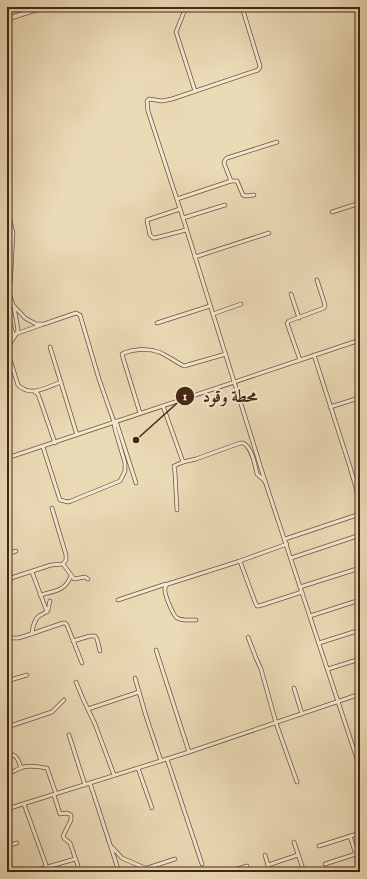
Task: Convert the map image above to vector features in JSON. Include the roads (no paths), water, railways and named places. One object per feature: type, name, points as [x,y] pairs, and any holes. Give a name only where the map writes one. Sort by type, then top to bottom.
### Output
[{"type":"main road","points":[[7,19],[44,7]]},
{"type":"street","points":[[186,7],[176,32],[195,91]]},
{"type":"street","points":[[242,7],[260,66],[259,69],[172,99],[162,101],[149,99],[147,101],[148,111],[265,481],[360,768]]},
{"type":"street","points":[[231,181],[224,163],[227,158],[276,142]]},
{"type":"street","points":[[177,199],[231,181],[237,181],[243,195],[254,195]]},
{"type":"street","points":[[332,212],[360,203]]},
{"type":"street","points":[[183,218],[225,205]]},
{"type":"street","points":[[7,208],[13,233],[8,294],[13,305],[25,318],[36,324],[44,324]]},
{"type":"street","points":[[180,209],[147,220],[150,235],[155,238],[186,230]]},
{"type":"street","points":[[195,257],[269,233]]},
{"type":"street","points":[[300,360],[287,323],[325,307],[317,280]]},
{"type":"street","points":[[291,294],[298,318]]},
{"type":"street","points":[[213,314],[241,304]]},
{"type":"street","points":[[13,305],[18,326],[7,348],[18,385],[28,391],[35,392],[61,382]]},
{"type":"street","points":[[157,323],[210,306]]},
{"type":"street","points":[[7,313],[15,334]]},
{"type":"street","points":[[7,337],[76,313],[80,315],[99,379],[136,483]]},
{"type":"street","points":[[7,458],[360,340]]},
{"type":"street","points":[[50,347],[77,435]]},
{"type":"street","points":[[140,414],[122,355],[124,352],[135,350],[159,352],[184,366],[226,354]]},
{"type":"street","points":[[314,356],[360,500]]},
{"type":"street","points":[[35,392],[38,394],[55,443]]},
{"type":"street","points":[[330,407],[359,398]]},
{"type":"street","points":[[163,406],[183,462]]},
{"type":"street","points":[[43,446],[60,500],[68,502],[121,480],[125,471],[125,462],[115,429],[115,422]]},
{"type":"street","points":[[177,510],[174,466],[183,462],[243,443],[249,448],[258,476],[265,481]]},
{"type":"street","points":[[52,508],[66,555],[66,560],[63,564]]},
{"type":"street","points":[[285,539],[360,514]]},
{"type":"street","points":[[291,558],[360,535]]},
{"type":"street","points":[[118,600],[240,561],[287,544]]},
{"type":"street","points":[[7,554],[16,551]]},
{"type":"street","points":[[240,561],[257,606],[302,592]]},
{"type":"street","points":[[7,581],[14,577],[51,565],[63,564]]},
{"type":"street","points":[[63,564],[74,579],[85,577],[88,579]]},
{"type":"street","points":[[300,587],[360,568]]},
{"type":"street","points":[[32,572],[46,612]]},
{"type":"street","points":[[40,595],[64,588],[71,576]]},
{"type":"street","points":[[168,584],[164,589],[170,607],[176,617],[180,620],[196,620]]},
{"type":"street","points":[[32,634],[37,618],[48,610],[50,600]]},
{"type":"street","points":[[310,616],[360,600]]},
{"type":"street","points":[[7,638],[18,638],[65,623],[82,663]]},
{"type":"street","points":[[319,643],[360,630]]},
{"type":"street","points":[[73,641],[95,636],[100,651]]},
{"type":"street","points":[[248,637],[261,669],[276,723],[297,782]]},
{"type":"street","points":[[156,650],[189,752]]},
{"type":"street","points":[[328,669],[360,659]]},
{"type":"street","points":[[7,681],[27,675]]},
{"type":"street","points":[[135,678],[161,761]]},
{"type":"street","points":[[76,682],[95,724],[114,775]]},
{"type":"street","points":[[294,688],[302,714]]},
{"type":"street","points":[[88,709],[139,692]]},
{"type":"street","points":[[7,799],[8,809],[189,752],[360,694]]},
{"type":"street","points":[[7,727],[52,712],[64,700]]},
{"type":"street","points":[[69,735],[85,785]]},
{"type":"street","points":[[7,754],[16,756],[21,768]]},
{"type":"street","points":[[167,759],[202,864]]},
{"type":"street","points":[[7,774],[28,766],[47,768],[60,814],[67,813],[71,815],[71,820],[63,836],[70,843],[78,866]]},
{"type":"street","points":[[138,768],[152,808]]},
{"type":"street","points":[[90,783],[119,872]]},
{"type":"street","points":[[24,804],[46,866],[44,868]]},
{"type":"street","points":[[319,846],[360,833]]},
{"type":"street","points":[[350,836],[360,866]]},
{"type":"street","points":[[109,842],[113,849],[122,858],[146,870]]},
{"type":"street","points":[[294,842],[304,872]]},
{"type":"street","points":[[7,846],[17,843]]},
{"type":"street","points":[[268,865],[298,854]]},
{"type":"street","points":[[325,864],[356,854]]},
{"type":"street","points":[[265,855],[270,872]]},
{"type":"street","points":[[32,872],[75,859]]},
{"type":"street","points":[[135,872],[146,870],[175,859]]},
{"type":"street","points":[[228,872],[247,866]]},
{"type":"place","name":"محطة وقود","points":[[136,440]]}]
